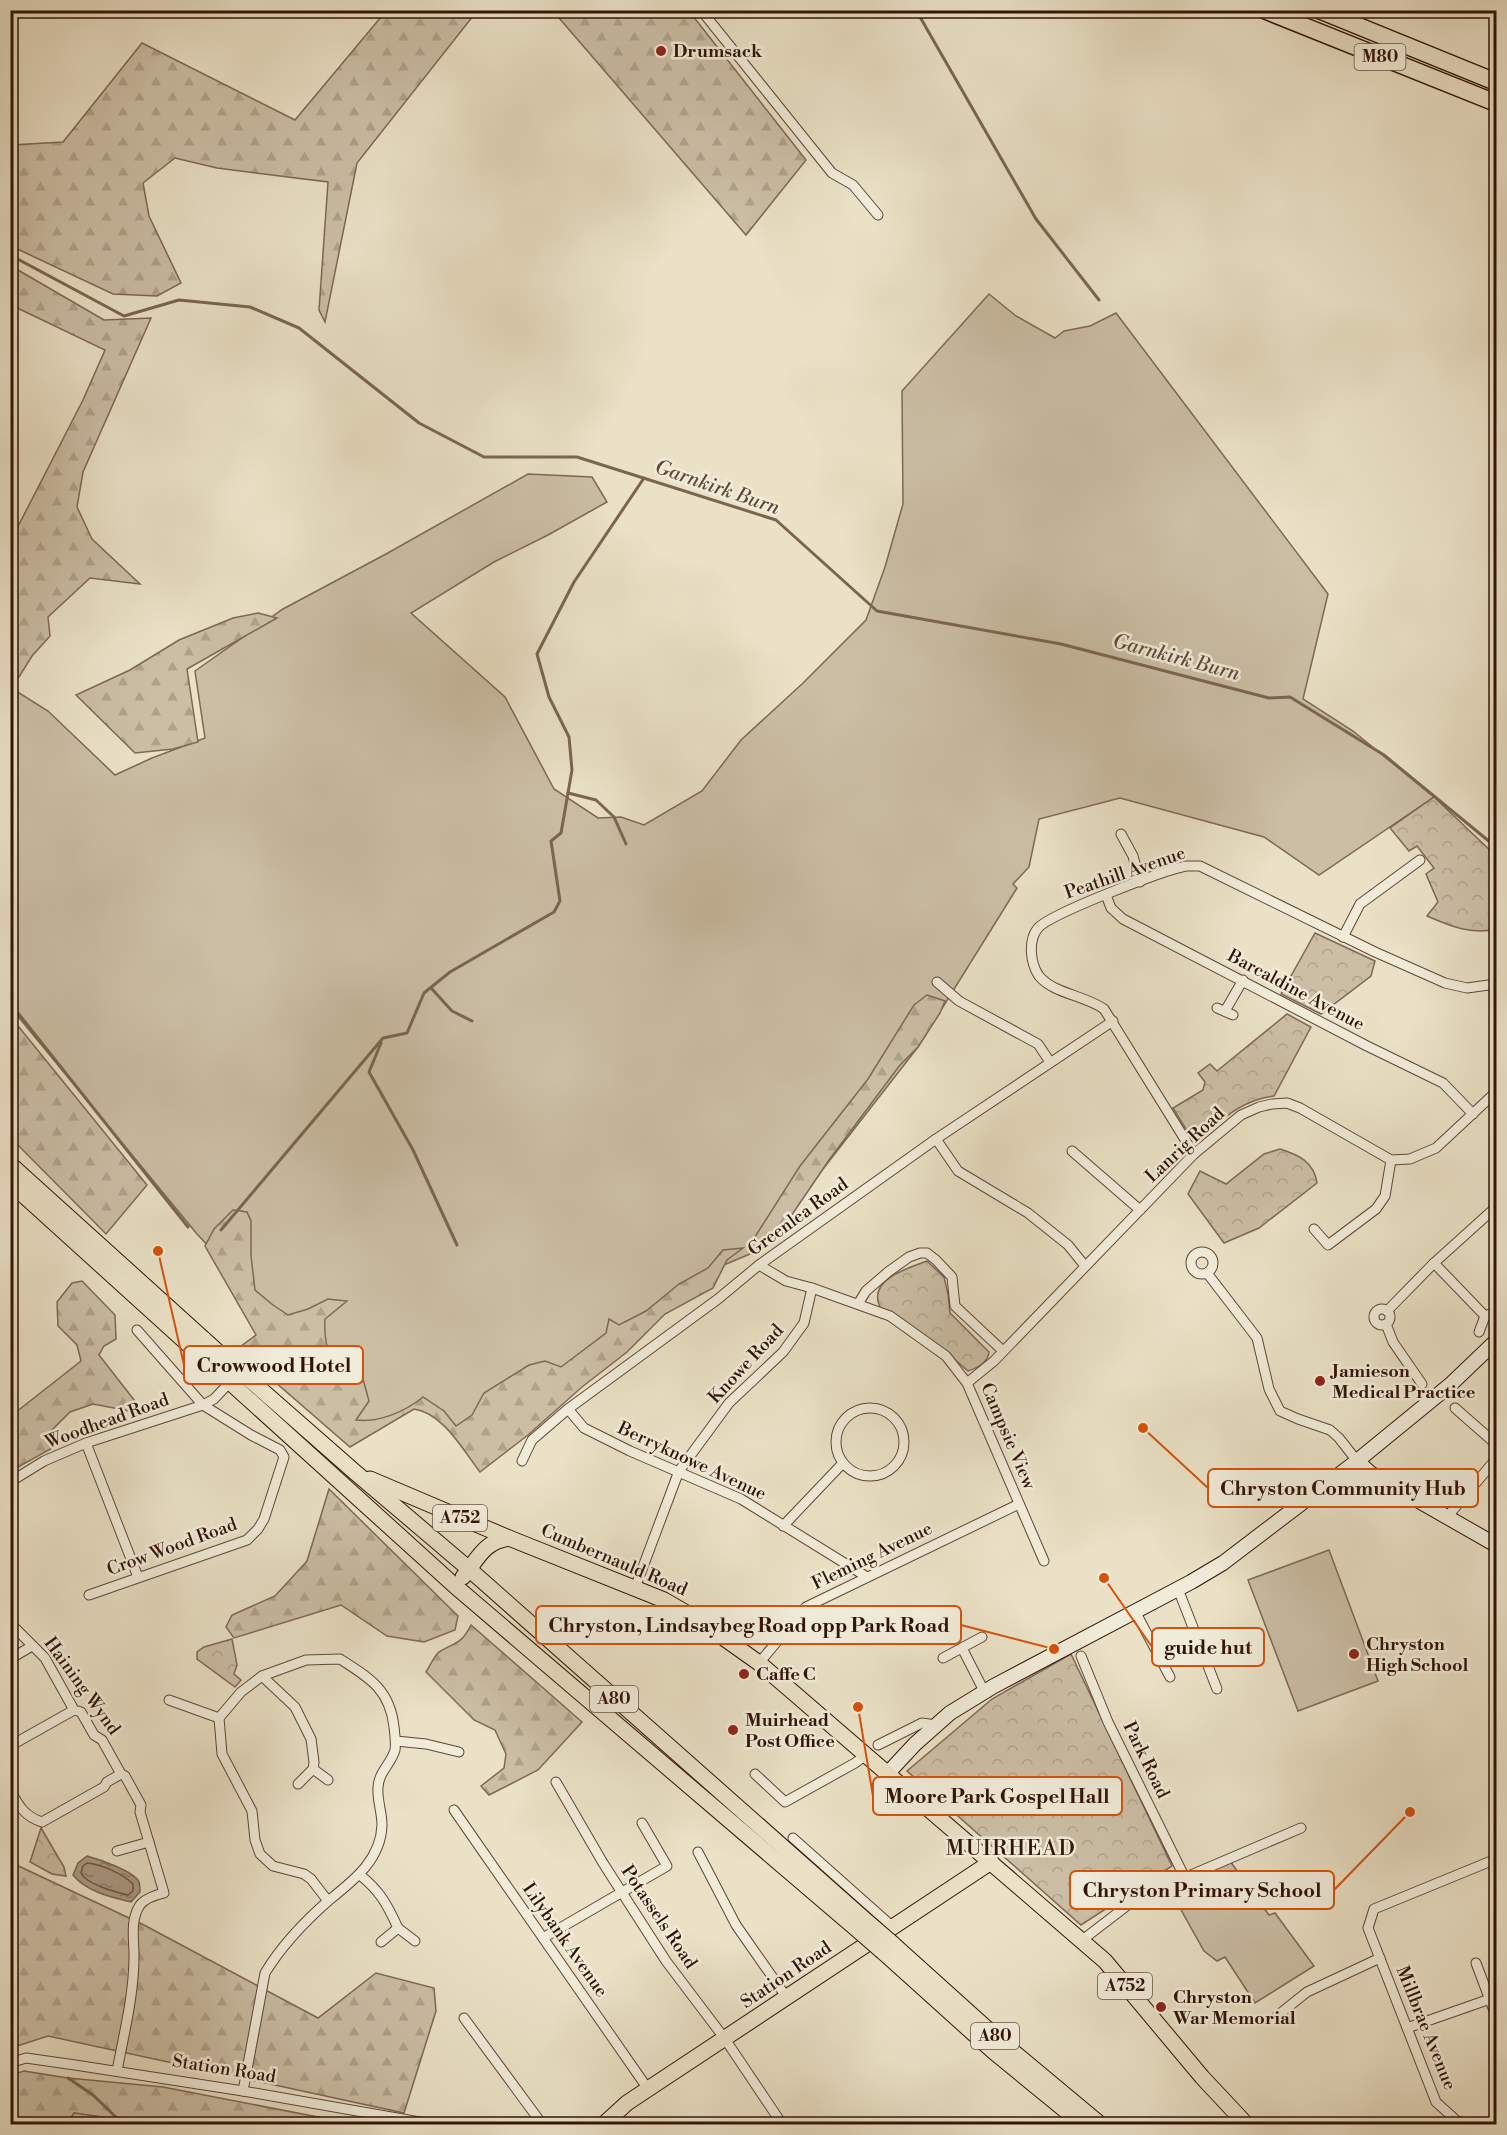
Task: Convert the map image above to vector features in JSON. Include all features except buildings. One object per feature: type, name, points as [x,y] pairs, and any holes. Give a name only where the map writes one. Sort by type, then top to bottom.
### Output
[{"type":"highway","name":"M80","points":[[1264,10],[1497,103]]},
{"type":"highway","name":"M80","points":[[1318,10],[1497,82]]},
{"type":"main road","name":"A80","points":[[10,1164],[203,1338],[469,1569],[888,1948],[994,2052],[1082,2124]]},
{"type":"main road","name":"A80","points":[[10,1183],[455,1586],[866,1928]]},
{"type":"main road","points":[[888,1773],[915,1744],[950,1713],[984,1692],[1178,1589],[1222,1563],[1357,1461],[1450,1385],[1497,1341]]},
{"type":"main road","points":[[1357,1461],[1370,1473],[1497,1545]]},
{"type":"main road","name":"Cumbernauld Road","points":[[356,1473],[664,1600],[696,1618],[759,1663],[1105,1961],[1245,2124]]},
{"type":"main road","name":"A752","points":[[455,1586],[481,1552],[491,1543],[509,1538]]},
{"type":"main road","name":"Station Road","points":[[592,2124],[604,2124],[627,2103],[991,1862]]},
{"type":"main road","name":"A80","points":[[888,1948],[1100,2124]]},
{"type":"street","points":[[701,10],[832,173],[853,184],[878,215]]},
{"type":"street","points":[[1121,834],[1133,856],[1140,882]]},
{"type":"street","points":[[1343,937],[1360,904],[1420,860]]},
{"type":"street","name":"Peathill Avenue","points":[[1194,1154],[1104,1009],[1091,1000],[1057,990],[1039,975],[1032,960],[1031,940],[1038,927],[1054,916],[1140,882],[1185,867],[1200,866],[1343,937],[1445,983],[1467,988],[1497,984]]},
{"type":"street","name":"Barcaldine Avenue","points":[[1106,896],[1111,908],[1123,919],[1366,1046],[1443,1083],[1473,1114]]},
{"type":"street","points":[[1225,1012],[1242,980]]},
{"type":"street","points":[[937,982],[959,1001],[1038,1044],[1050,1062]]},
{"type":"street","name":"Greenlea Road","points":[[522,1461],[532,1440],[568,1410],[718,1299],[759,1265],[936,1139],[1113,1021]]},
{"type":"street","points":[[1314,1229],[1328,1245],[1376,1209],[1385,1196],[1391,1160],[1410,1159],[1436,1148],[1497,1092]]},
{"type":"street","name":"Lanrig Road","points":[[967,1383],[1003,1351],[1194,1154],[1241,1115],[1259,1107],[1287,1103],[1300,1108],[1391,1160]]},
{"type":"street","points":[[936,1139],[958,1171],[1028,1213],[1068,1245],[1085,1266]]},
{"type":"street","points":[[1072,1151],[1140,1210]]},
{"type":"street","points":[[1422,1384],[1393,1342],[1386,1324],[1380,1325],[1374,1318],[1377,1311],[1382,1309],[1387,1311],[1434,1263],[1496,1209]]},
{"type":"street","points":[[858,1304],[866,1291],[888,1272],[909,1257],[927,1253],[952,1277],[955,1306],[1003,1351]]},
{"type":"street","points":[[1434,1263],[1485,1316]]},
{"type":"street","name":"Campsie View","points":[[759,1265],[786,1281],[890,1316],[946,1356],[967,1383],[1044,1561]]},
{"type":"street","points":[[1207,1273],[1257,1338],[1269,1389],[1281,1411],[1330,1430],[1357,1461]]},
{"type":"street","name":"Knowe Road","points":[[635,1588],[679,1471],[729,1403],[783,1352],[804,1323],[812,1288]]},
{"type":"street","points":[[1485,1316],[1497,1312]]},
{"type":"street","points":[[1479,1332],[1485,1316]]},
{"type":"street","points":[[137,1330],[203,1405]]},
{"type":"street","name":"Woodhead Road","points":[[10,1482],[44,1461],[86,1443],[203,1405],[214,1399],[240,1370]]},
{"type":"street","name":"Crow Wood Road","points":[[89,1595],[247,1540],[264,1519],[284,1457],[280,1450],[251,1436],[203,1405]]},
{"type":"street","points":[[872,1408],[883,1410],[894,1418],[903,1435],[903,1452],[897,1463],[876,1476],[861,1475],[850,1470],[843,1463],[837,1452],[837,1431],[848,1416],[858,1410],[872,1408]]},
{"type":"street","points":[[1455,1408],[1497,1444]]},
{"type":"street","name":"Berryknowe Avenue","points":[[568,1410],[584,1428],[630,1451],[741,1499],[867,1577]]},
{"type":"street","points":[[1474,1425],[1481,1417]]},
{"type":"street","points":[[86,1443],[138,1577]]},
{"type":"street","points":[[1447,1517],[1497,1459]]},
{"type":"street","points":[[783,1526],[843,1463]]},
{"type":"street","name":"Fleming Avenue","points":[[759,1663],[806,1607],[1019,1504]]},
{"type":"street","points":[[1178,1589],[1216,1689]]},
{"type":"street","points":[[1135,1611],[1170,1677]]},
{"type":"street","name":"Haining Wynd","points":[[10,1623],[45,1658],[74,1710],[81,1712],[94,1735],[102,1740],[141,1804],[140,1812],[164,1893],[151,1897],[141,1904],[135,1915],[132,1988],[117,2071]]},
{"type":"street","points":[[943,1658],[982,1637]]},
{"type":"street","points":[[10,1659],[32,1646]]},
{"type":"street","points":[[962,1648],[984,1692]]},
{"type":"street","name":"Park Road","points":[[1080,1656],[1108,1722],[1185,1878]]},
{"type":"street","points":[[243,2091],[265,1973],[275,1956],[296,1930],[360,1875],[376,1850],[380,1837],[382,1817],[378,1788],[379,1779],[393,1756],[396,1741],[393,1711],[387,1698],[369,1677],[340,1659],[306,1660],[262,1676],[241,1692],[219,1719],[222,1754],[252,1811],[255,1840],[260,1854],[273,1866],[304,1874],[311,1879],[328,1901]]},
{"type":"street","points":[[262,1676],[295,1707],[312,1739],[313,1769],[298,1784]]},
{"type":"street","points":[[169,1700],[219,1719]]},
{"type":"street","points":[[10,1746],[74,1710]]},
{"type":"street","points":[[886,1744],[922,1723],[936,1725]]},
{"type":"street","points":[[396,1741],[426,1744],[459,1752]]},
{"type":"street","points":[[755,1774],[784,1802],[866,1755]]},
{"type":"street","points":[[313,1769],[328,1780]]},
{"type":"street","points":[[10,1790],[21,1810],[32,1819],[42,1822],[104,1787],[121,1774]]},
{"type":"street","name":"Potassels Road","points":[[556,1782],[666,1961],[725,2039],[782,2124]]},
{"type":"street","name":"Lilybank Avenue","points":[[454,1810],[648,2089]]},
{"type":"street","points":[[543,1938],[667,1866],[642,1823]]},
{"type":"street","points":[[1081,1941],[1137,1898],[1301,1828]]},
{"type":"street","points":[[793,1838],[893,1927]]},
{"type":"street","points":[[117,1851],[149,1842]]},
{"type":"street","points":[[698,1852],[736,1925],[788,1998]]},
{"type":"street","name":"Millbrae Avenue","points":[[1470,2124],[1457,2121],[1436,2102],[1368,1928],[1374,1909],[1497,1859]]},
{"type":"street","points":[[360,1875],[386,1900],[398,1928],[415,1941]]},
{"type":"street","points":[[381,1942],[398,1928]]},
{"type":"street","points":[[1277,2016],[1307,1992],[1380,1958]]},
{"type":"street","points":[[1476,1963],[1497,2016]]},
{"type":"street","points":[[1407,2028],[1490,1999]]},
{"type":"street","points":[[464,2018],[542,2124]]},
{"type":"street","name":"Station Road","points":[[10,2063],[26,2058],[117,2071],[431,2124]]},
{"type":"street","points":[[1489,2124],[1497,2123]]},
{"type":"green space","points":[[386,11],[477,11],[357,163],[325,322],[319,310],[328,182],[217,168],[175,158],[143,183],[149,216],[181,283],[157,296],[113,294],[11,246],[11,145],[63,142],[142,43],[295,120]]},
{"type":"green space","points":[[553,11],[689,11],[806,160],[746,235]]},
{"type":"green space","points":[[11,266],[104,320],[151,318],[83,472],[77,507],[92,539],[140,584],[90,578],[48,617],[50,636],[32,656],[19,677],[12,682],[11,540],[83,400],[105,350],[11,305]]},
{"type":"green space","points":[[989,294],[1016,316],[1055,338],[1064,331],[1090,326],[1116,313],[1328,594],[1303,699],[1353,731],[1434,797],[1319,875],[1264,837],[1120,798],[1039,819],[1029,867],[1013,884],[1017,888],[918,1047],[823,1169],[769,1246],[719,1267],[580,1367],[456,1432],[423,1404],[360,1435],[211,1249],[11,1008],[10,687],[48,711],[115,775],[205,738],[195,671],[283,609],[528,474],[592,477],[607,502],[494,562],[411,613],[505,697],[554,789],[598,818],[621,817],[644,825],[702,791],[741,740],[802,684],[866,620],[885,567],[903,504],[902,391]]},
{"type":"green space","points":[[258,613],[277,618],[187,669],[198,742],[173,749],[135,753],[76,695],[130,670],[179,640],[233,618]]},
{"type":"green space","points":[[1434,797],[1496,856],[1496,929],[1469,930],[1427,916],[1438,902],[1426,874],[1434,868],[1417,846],[1409,851],[1390,828]]},
{"type":"green space","points":[[1315,933],[1375,961],[1371,976],[1321,1014],[1281,994]]},
{"type":"green space","points":[[927,995],[945,1001],[918,1047],[900,1065],[829,1160],[785,1225],[762,1241],[753,1240],[800,1166],[868,1079],[914,1005]]},
{"type":"green space","points":[[1287,1014],[1311,1027],[1274,1096],[1252,1101],[1226,1117],[1200,1138],[1195,1139],[1189,1134],[1173,1108],[1203,1090],[1205,1082],[1198,1073],[1210,1064],[1217,1071]]},
{"type":"green space","points":[[10,1016],[147,1185],[106,1234],[11,1138]]},
{"type":"green space","points":[[1280,1149],[1304,1160],[1313,1170],[1317,1183],[1259,1228],[1224,1243],[1188,1194],[1200,1171],[1226,1184],[1264,1154]]},
{"type":"green space","points":[[233,1210],[247,1212],[251,1221],[251,1256],[255,1290],[273,1305],[288,1315],[308,1309],[328,1299],[347,1301],[325,1319],[325,1331],[332,1357],[344,1369],[363,1379],[369,1401],[356,1420],[374,1420],[392,1415],[423,1397],[444,1411],[456,1426],[472,1415],[484,1393],[529,1365],[545,1361],[561,1367],[606,1333],[609,1319],[619,1325],[646,1311],[679,1284],[708,1268],[723,1250],[743,1248],[727,1260],[713,1288],[665,1314],[627,1352],[480,1472],[443,1425],[434,1417],[414,1409],[350,1447],[237,1349],[256,1335],[205,1246],[214,1229]]},
{"type":"green space","points":[[927,1261],[944,1277],[950,1313],[989,1352],[982,1364],[968,1371],[945,1351],[880,1307],[879,1289],[884,1282],[900,1272]]},
{"type":"green space","points":[[82,1281],[115,1315],[116,1339],[104,1346],[99,1355],[145,1414],[93,1404],[70,1412],[51,1431],[56,1446],[11,1471],[11,1416],[81,1361],[77,1345],[58,1326],[57,1302],[72,1283]]},
{"type":"green space","points":[[329,1489],[458,1616],[455,1630],[424,1642],[387,1636],[341,1605],[234,1638],[226,1627],[232,1615],[275,1596],[307,1561]]},
{"type":"green space","points":[[1329,1550],[1378,1681],[1298,1711],[1248,1580]]},
{"type":"green space","points":[[471,1625],[582,1722],[538,1770],[489,1795],[481,1786],[504,1768],[506,1754],[495,1730],[474,1720],[426,1672],[437,1654],[461,1640]]},
{"type":"green space","points":[[232,1639],[237,1665],[234,1674],[241,1680],[235,1687],[197,1659],[197,1652],[204,1647]]},
{"type":"green space","points":[[1071,1654],[1172,1866],[1081,1925],[907,1771],[992,1699]]},
{"type":"green space","points":[[41,1828],[64,1867],[66,1876],[52,1874],[30,1862]]},
{"type":"green space","points":[[1230,1861],[1269,1915],[1275,1913],[1314,1966],[1255,2003],[1225,1957],[1217,1961],[1204,1951],[1170,1890]]},
{"type":"green space","points":[[10,1862],[144,1925],[318,2018],[376,1973],[434,1988],[436,2011],[404,2113],[48,2036],[11,2048]]},
{"type":"green space","points":[[24,2071],[68,2078],[163,2087],[354,2124],[150,2124],[74,2113],[67,2124],[11,2124],[11,2075]]},
{"type":"green space","points":[[74,2113],[149,2124],[67,2124]]},
{"type":"water","points":[[87,1856],[115,1866],[136,1878],[140,1892],[131,1902],[85,1886],[73,1875],[78,1863]]},
{"type":"waterway","points":[[916,10],[1036,219],[1099,300]]},
{"type":"waterway","name":"Garnkirk Burn","points":[[10,255],[124,316],[179,300],[250,307],[299,328],[419,423],[484,457],[577,457],[776,520],[877,611],[1061,644],[1269,698],[1290,697],[1384,755],[1496,847]]},
{"type":"waterway","points":[[221,1230],[383,1038],[407,1033],[424,993],[450,972],[554,912],[560,901],[551,841],[561,833],[572,770],[569,737],[549,697],[537,654],[574,582],[644,478]]},
{"type":"waterway","points":[[568,793],[596,800],[614,817],[626,844]]},
{"type":"waterway","points":[[431,988],[452,1011],[472,1021]]},
{"type":"waterway","points":[[10,1003],[188,1227]]},
{"type":"waterway","points":[[381,1043],[369,1072],[413,1150],[457,1245]]},
{"type":"waterway","points":[[68,2078],[93,2095],[123,2124]]},
{"type":"place","name":"Drumsack","points":[[661,51]]},
{"type":"place","name":"Crowwood Hotel","points":[[158,1251]]},
{"type":"place","name":"Jamieson Medical Practice","points":[[1320,1381]]},
{"type":"place","name":"Chryston Community Hub","points":[[1143,1428]]},
{"type":"place","name":"guide hut","points":[[1104,1578]]},
{"type":"place","name":"Chryston, Lindsaybeg Road opp Park Road","points":[[1054,1649]]},
{"type":"place","name":"Chryston High School","points":[[1354,1654]]},
{"type":"place","name":"Caffe C","points":[[744,1674]]},
{"type":"place","name":"Moore Park Gospel Hall","points":[[858,1707]]},
{"type":"place","name":"Muirhead Post Office","points":[[733,1730]]},
{"type":"place","name":"Chryston Primary School","points":[[1410,1812]]},
{"type":"place","name":"Chryston War Memorial","points":[[1161,2007]]},
{"type":"district","name":"MUIRHEAD","points":[[1011,1849]]}]
